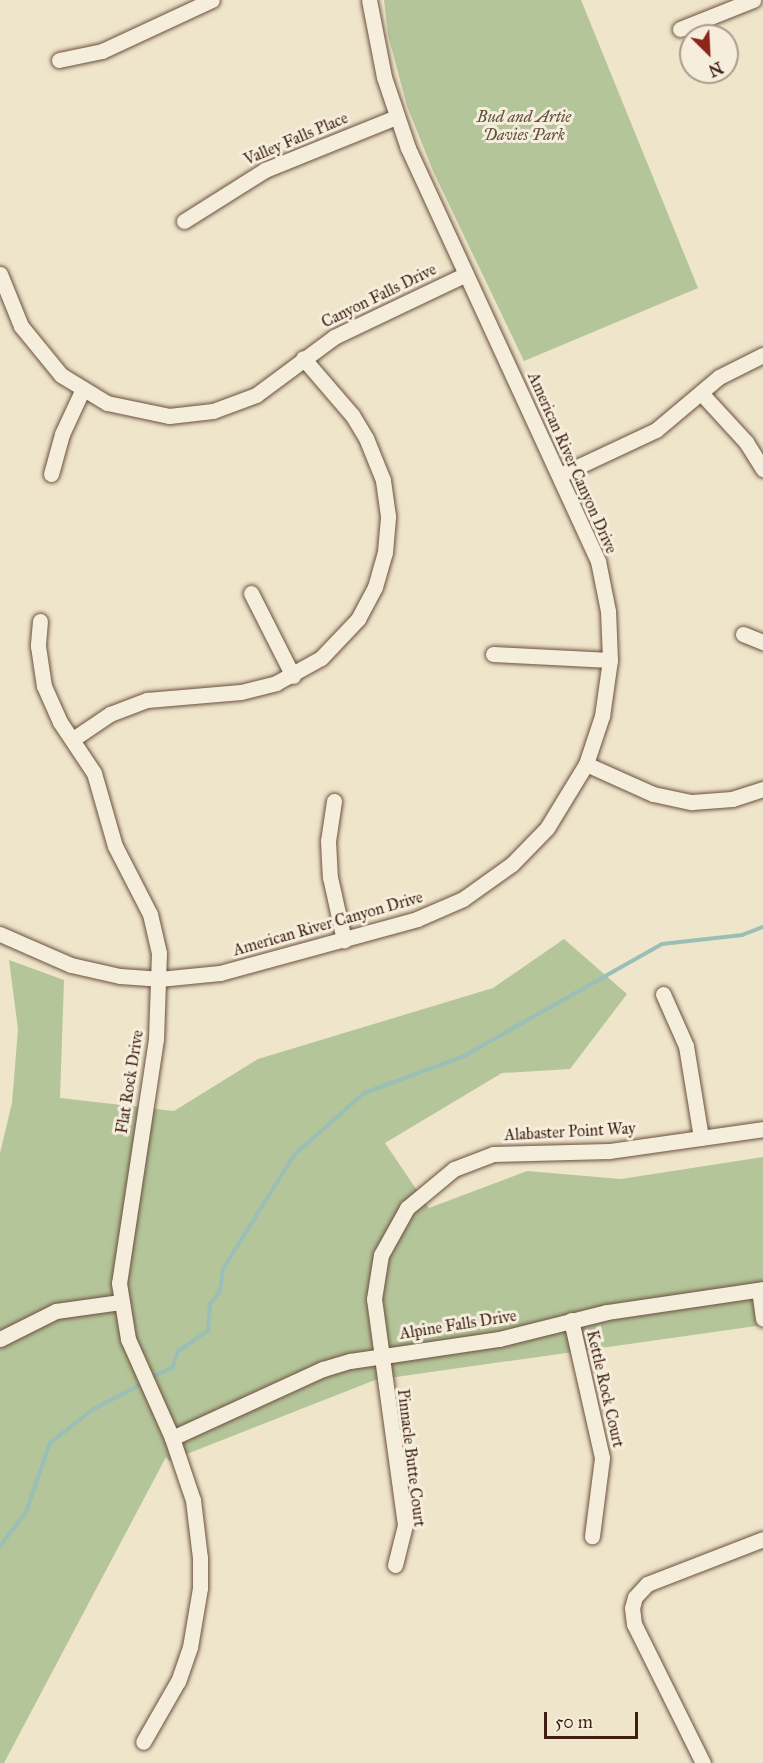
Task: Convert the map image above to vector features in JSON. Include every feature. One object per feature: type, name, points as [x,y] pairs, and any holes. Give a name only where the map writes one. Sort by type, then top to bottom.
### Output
[{"type":"street","points":[[59,60],[102,51],[212,0]]},
{"type":"street","name":"American River Canyon Drive","points":[[0,934],[71,965],[120,976],[159,979],[220,973],[344,940],[435,912],[488,882],[547,828],[586,764],[602,716],[610,660],[608,611],[598,561],[396,117],[369,0]]},
{"type":"street","points":[[693,24],[753,0]]},
{"type":"street","name":"Valley Falls Place","points":[[184,221],[265,170],[396,117]]},
{"type":"street","name":"Canyon Falls Drive","points":[[0,274],[30,341],[60,375],[82,391],[133,411],[186,415],[213,411],[256,395],[334,337],[466,274]]},
{"type":"street","points":[[560,475],[656,430],[738,365],[763,355]]},
{"type":"street","points":[[73,739],[110,714],[147,700],[241,692],[293,676],[335,646],[358,619],[375,586],[387,534],[383,480],[366,438],[303,358]]},
{"type":"street","points":[[51,474],[62,434],[82,391]]},
{"type":"street","points":[[701,393],[746,442],[763,469]]},
{"type":"street","points":[[251,593],[293,676]]},
{"type":"street","name":"Flat Rock Drive","points":[[40,621],[38,646],[44,686],[94,772],[115,846],[150,914],[157,944],[159,979],[156,1039],[121,1256],[120,1302],[141,1372],[172,1438],[193,1500],[201,1558],[200,1588],[192,1639],[178,1681],[143,1742]]},
{"type":"street","points":[[742,634],[763,642]]},
{"type":"street","points":[[493,654],[610,660]]},
{"type":"street","points":[[586,764],[653,794],[682,801],[732,799],[763,789]]},
{"type":"street","points":[[334,801],[328,841],[330,877],[344,940]]},
{"type":"street","points":[[663,994],[686,1046],[701,1138]]},
{"type":"street","name":"Alabaster Point Way","points":[[380,1356],[374,1299],[381,1255],[407,1208],[434,1182],[470,1161],[493,1154],[609,1150],[763,1129]]},
{"type":"street","points":[[761,1290],[763,1319]]},
{"type":"street","name":"Alpine Falls Drive","points":[[172,1438],[323,1369],[380,1356],[499,1339],[571,1320],[761,1290]]},
{"type":"street","points":[[0,1340],[56,1311],[120,1302]]},
{"type":"street","name":"Kettle Rock Court","points":[[571,1320],[602,1458],[591,1536]]},
{"type":"street","name":"Pinnacle Butte Court","points":[[380,1356],[405,1526],[395,1564]]},
{"type":"street","points":[[703,1763],[634,1623],[632,1608],[639,1591],[647,1584],[763,1539]]},
{"type":"green space","name":"Bud and Artie Davies Park","points":[[384,0],[581,0],[698,288],[524,361],[433,171],[407,106],[388,35]]},
{"type":"green space","points":[[564,939],[627,994],[570,1069],[502,1073],[385,1143],[429,1208],[527,1171],[621,1179],[763,1157],[763,1325],[375,1380],[169,1461],[166,1457],[4,1763],[0,1763],[0,1153],[12,1103],[18,1029],[9,960],[64,980],[60,1098],[174,1111],[258,1059],[493,988]]},
{"type":"waterway","points":[[149,1379],[173,1367],[178,1351],[208,1331],[210,1304],[220,1291],[223,1269],[294,1155],[364,1093],[464,1056],[662,944],[742,935],[763,927]]},
{"type":"waterway","points":[[0,1546],[26,1512],[50,1443],[92,1410],[143,1383]]}]
